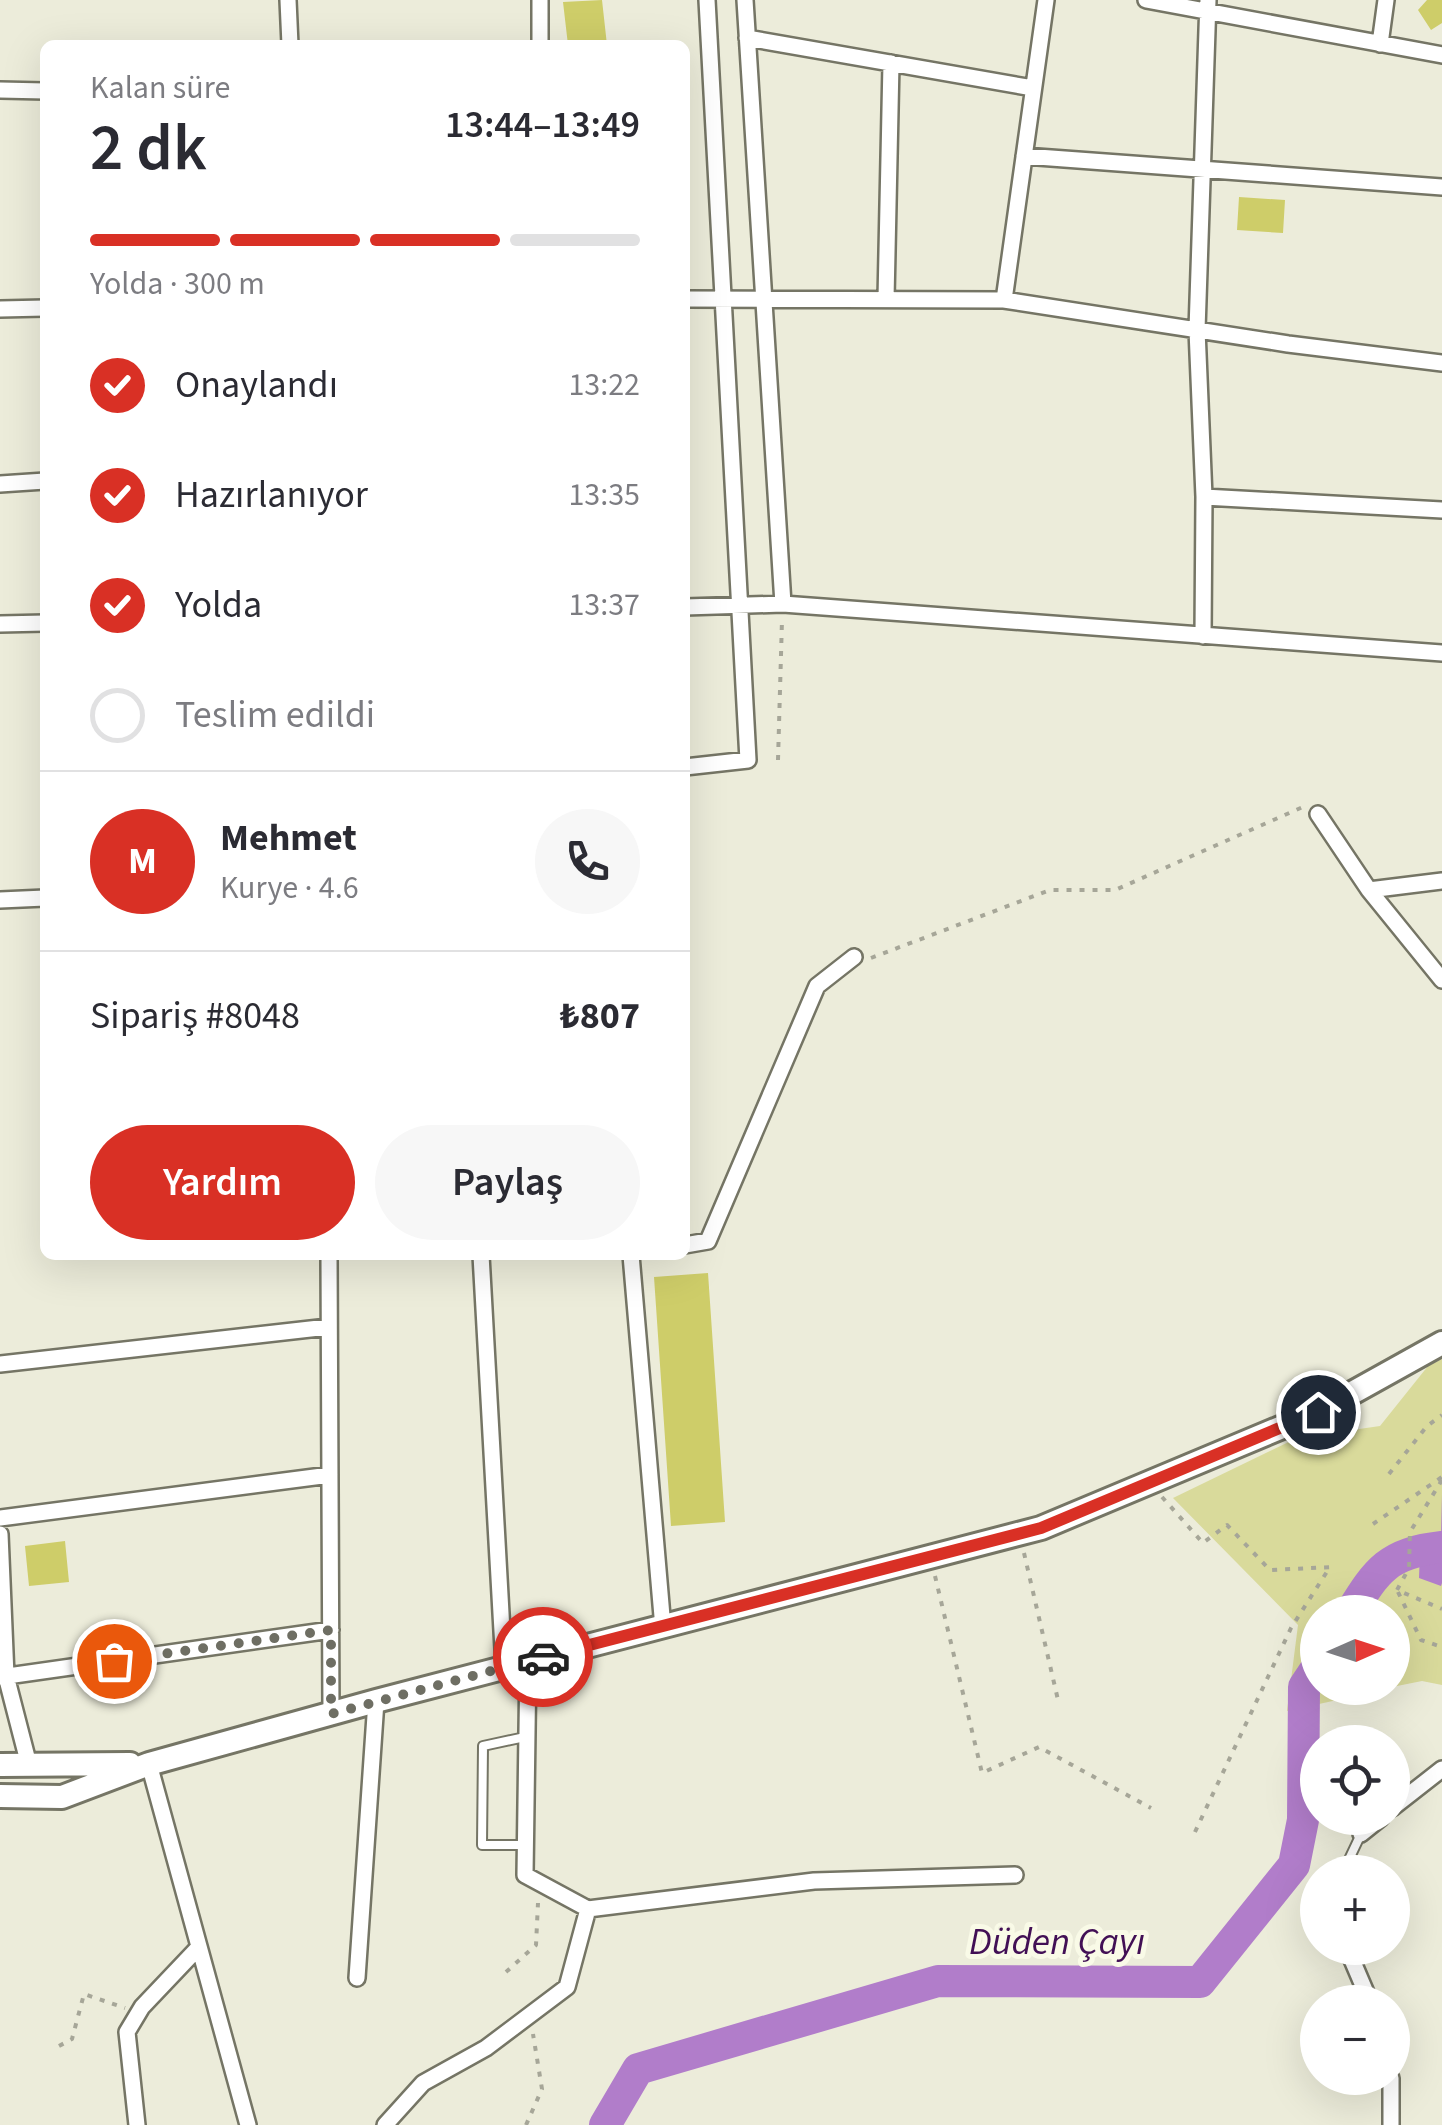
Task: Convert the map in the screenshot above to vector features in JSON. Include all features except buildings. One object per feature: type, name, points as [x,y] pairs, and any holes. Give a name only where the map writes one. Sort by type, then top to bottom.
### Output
[{"type":"street","points":[[288,0],[290,40]]},
{"type":"street","points":[[540,0],[540,40]]},
{"type":"street","points":[[690,766],[748,760],[726,299],[706,0]]},
{"type":"street","points":[[745,0],[783,604]]},
{"type":"street","points":[[1004,300],[1046,0]]},
{"type":"street","points":[[1146,0],[1207,6],[1442,55]]},
{"type":"street","points":[[1380,44],[1386,0]]},
{"type":"street","points":[[1203,636],[1204,497],[1197,330],[1207,6]]},
{"type":"street","points":[[747,38],[1033,88]]},
{"type":"street","points":[[886,300],[890,63]]},
{"type":"street","points":[[0,90],[40,91]]},
{"type":"street","points":[[1024,156],[1442,187]]},
{"type":"street","points":[[690,299],[1004,300],[1442,362]]},
{"type":"street","points":[[0,309],[40,308]]},
{"type":"street","points":[[0,484],[40,482]]},
{"type":"street","points":[[1204,497],[1442,510]]},
{"type":"street","points":[[690,607],[783,604],[1442,652]]},
{"type":"street","points":[[0,624],[40,623]]},
{"type":"street","points":[[1318,814],[1369,890],[1442,980]]},
{"type":"street","points":[[1369,890],[1442,882]]},
{"type":"street","points":[[0,900],[40,898]]},
{"type":"street","points":[[690,1244],[708,1241],[817,986],[854,957]]},
{"type":"street","points":[[329,1260],[331,1714]]},
{"type":"street","points":[[482,1260],[504,1667]]},
{"type":"street","points":[[631,1260],[663,1628]]},
{"type":"street","points":[[0,1364],[328,1328]]},
{"type":"street","points":[[0,1796],[62,1797],[148,1764],[376,1701],[1020,1533],[1318,1412],[1442,1343]]},
{"type":"street","points":[[0,1518],[330,1476]]},
{"type":"street","points":[[0,1534],[3,1676],[30,1765]]},
{"type":"street","points":[[3,1676],[331,1630]]},
{"type":"street","points":[[528,1660],[525,1875],[588,1909],[814,1881],[1015,1875]]},
{"type":"street","points":[[357,1978],[376,1701]]},
{"type":"street","points":[[0,1764],[148,1764]]},
{"type":"street","points":[[148,1764],[248,2125]]},
{"type":"street","points":[[1410,1794],[1442,1769]]},
{"type":"street","points":[[385,2125],[423,2084],[486,2048],[567,1987],[588,1909]]},
{"type":"street","points":[[137,2125],[127,2032],[139,2013],[198,1948]]},
{"type":"street","points":[[1391,2095],[1391,2125]]},
{"type":"lane","points":[[524,1846],[482,1846],[483,1746],[525,1738]]},
{"type":"path","points":[[778,760],[783,604]]},
{"type":"path","points":[[854,957],[873,959],[1050,890],[1114,890],[1305,806],[1318,814]]},
{"type":"path","points":[[1389,1474],[1427,1426],[1442,1416]]},
{"type":"path","points":[[1373,1524],[1442,1479]]},
{"type":"path","points":[[1397,1590],[1409,1568],[1410,1532],[1442,1479]]},
{"type":"path","points":[[1149,1482],[1203,1544],[1227,1525],[1270,1570],[1332,1567],[1292,1628],[1196,1832]]},
{"type":"path","points":[[1020,1533],[1058,1700]]},
{"type":"path","points":[[930,1557],[982,1773],[1039,1747],[1151,1808]]},
{"type":"path","points":[[1397,1590],[1442,1610]]},
{"type":"path","points":[[1397,1590],[1421,1640],[1442,1646]]},
{"type":"path","points":[[506,1972],[536,1944],[540,1883]]},
{"type":"path","points":[[59,2046],[72,2039],[84,1994],[139,2013]]},
{"type":"path","points":[[526,2125],[542,2088],[530,2015]]},
{"type":"green space","points":[[1442,1359],[1442,1685],[1410,1683],[1410,1595],[1300,1595],[1300,1705],[1314,1705],[1287,1711],[1298,1625],[1173,1498],[1297,1438],[1380,1426],[1428,1366]]},
{"type":"shaded area","points":[[1442,1495],[1441,1586],[1419,1578],[1420,1550],[1441,1537]]},
{"type":"waterway","name":"Düden Çayı","points":[[1362,1595],[1396,1559],[1442,1547]]},
{"type":"waterway","name":"Düden Çayı","points":[[605,2125],[638,2069],[938,1981],[1200,1982],[1294,1865],[1303,1820],[1304,1705]]},
{"type":"way so far","points":[[114,1661],[331,1630],[331,1714],[543,1657]]},
{"type":"route","points":[[543,1657],[1041,1528],[1318,1412]]}]
